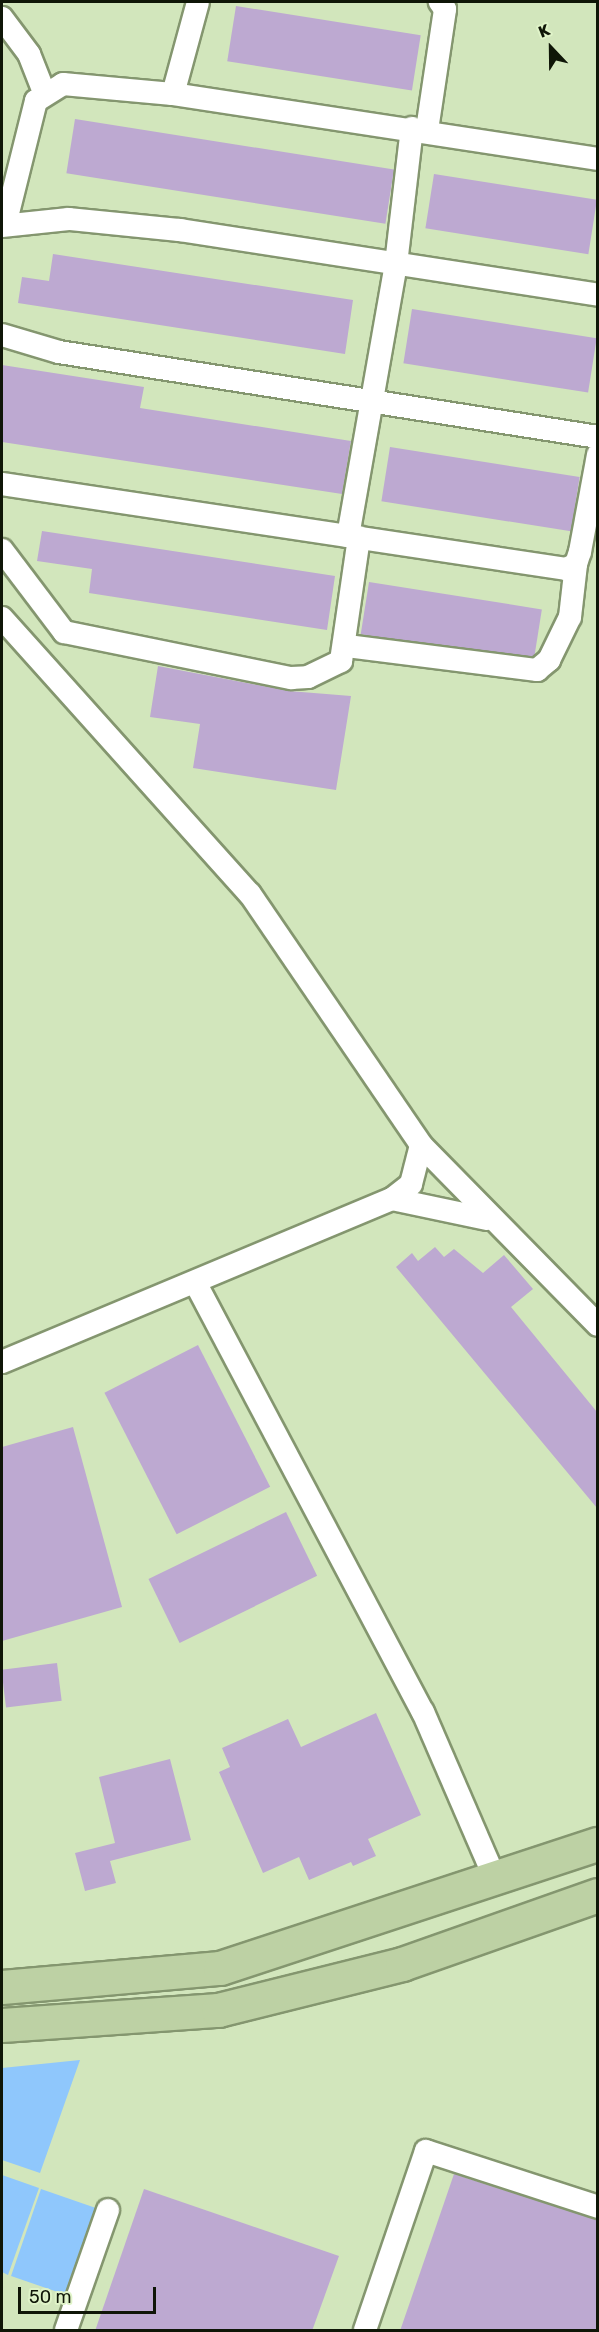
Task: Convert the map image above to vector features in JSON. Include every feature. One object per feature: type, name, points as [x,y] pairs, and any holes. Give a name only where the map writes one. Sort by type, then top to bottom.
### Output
[{"type":"main road","points":[[2,1987],[220,1968],[597,1844]]},
{"type":"main road","points":[[2,2025],[218,2010],[402,1964],[597,1896]]},
{"type":"street","points":[[173,94],[198,2]]},
{"type":"street","points":[[2,550],[64,632],[291,678],[326,670],[341,661],[347,646],[353,537],[369,401],[445,3]]},
{"type":"street","points":[[2,18],[30,54],[44,92]]},
{"type":"street","points":[[597,159],[420,129],[173,94],[63,84],[44,92],[36,101],[3,226],[91,221],[396,264],[597,296]]},
{"type":"street","points":[[2,335],[59,352],[597,436]]},
{"type":"street","points":[[347,646],[537,670],[549,660],[570,617],[576,564],[597,455]]},
{"type":"street","points":[[2,484],[566,568],[576,564]]},
{"type":"street","points":[[2,618],[250,894],[421,1145],[491,1220],[597,1325]]},
{"type":"street","points":[[2,1362],[392,1199],[411,1184],[421,1145]]},
{"type":"street","points":[[392,1199],[491,1220]]},
{"type":"street","points":[[195,1282],[423,1712],[494,1876]]},
{"type":"street","points":[[365,2331],[426,2151],[597,2207]]},
{"type":"street","points":[[66,2331],[108,2210]]},
{"type":"water","points":[[80,2060],[40,2173],[2,2160],[2,2068]]},
{"type":"water","points":[[2,2175],[39,2188],[8,2275],[2,2272]]},
{"type":"water","points":[[41,2189],[96,2208],[66,2295],[11,2276]]},
{"type":"building","points":[[236,6],[421,35],[412,91],[227,61]]},
{"type":"building","points":[[75,119],[394,170],[385,224],[66,173]]},
{"type":"building","points":[[434,174],[597,200],[588,254],[425,228]]},
{"type":"building","points":[[53,254],[353,300],[345,354],[18,303],[22,277],[49,281]]},
{"type":"building","points":[[412,309],[597,338],[588,393],[403,363]]},
{"type":"building","points":[[2,365],[144,387],[140,408],[351,441],[342,494],[2,442]]},
{"type":"building","points":[[390,447],[580,477],[571,531],[381,501]]},
{"type":"building","points":[[42,531],[335,576],[327,630],[89,593],[92,569],[37,561]]},
{"type":"building","points":[[369,582],[542,609],[534,662],[361,634]]},
{"type":"building","points":[[158,666],[289,691],[351,696],[336,790],[193,768],[200,724],[150,717]]},
{"type":"building","points":[[435,1247],[444,1257],[454,1249],[483,1273],[504,1255],[533,1289],[511,1307],[597,1412],[597,1508],[396,1267],[412,1253],[418,1261]]},
{"type":"building","points":[[198,1345],[270,1487],[177,1534],[104,1393]]},
{"type":"building","points":[[73,1427],[122,1607],[2,1641],[2,1447]]},
{"type":"building","points":[[286,1512],[317,1576],[180,1643],[148,1579]]},
{"type":"building","points":[[57,1663],[62,1701],[6,1708],[2,1670]]},
{"type":"building","points":[[376,1713],[421,1815],[368,1839],[376,1856],[353,1866],[351,1862],[309,1880],[299,1857],[263,1873],[219,1772],[230,1767],[222,1748],[288,1719],[301,1747]]},
{"type":"building","points":[[170,1759],[191,1840],[110,1861],[116,1883],[85,1891],[75,1853],[115,1843],[99,1777]]},
{"type":"building","points":[[454,2174],[597,2220],[597,2331],[400,2331]]},
{"type":"building","points":[[144,2189],[339,2256],[312,2331],[95,2331]]}]
